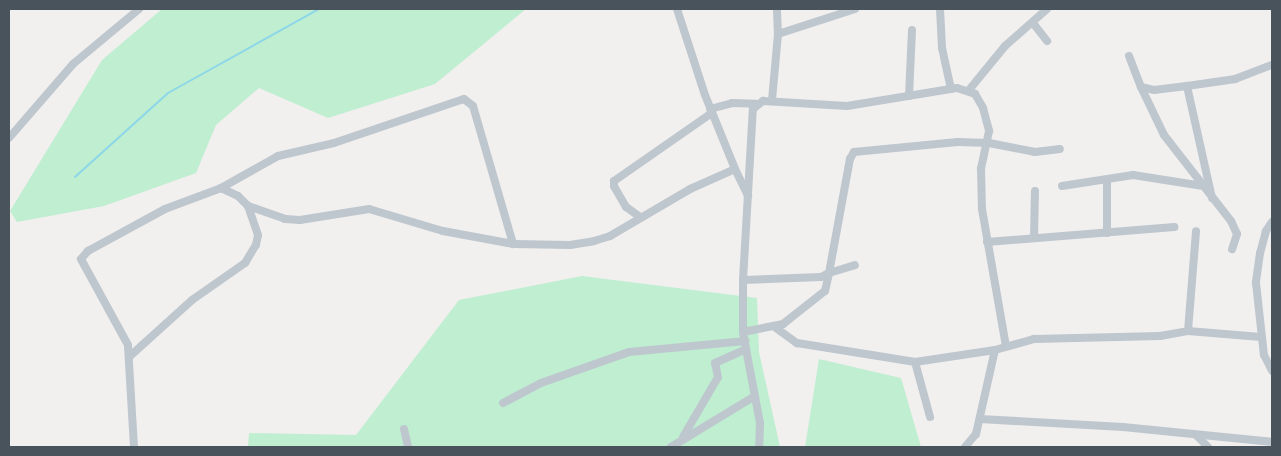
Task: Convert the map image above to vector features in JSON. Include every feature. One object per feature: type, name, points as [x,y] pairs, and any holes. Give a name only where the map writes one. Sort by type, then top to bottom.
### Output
[{"type":"street","points":[[9,138],[73,64],[139,9]]},
{"type":"street","points":[[677,9],[711,111],[749,197]]},
{"type":"street","points":[[772,100],[778,34],[776,9]]},
{"type":"street","points":[[778,34],[855,9]]},
{"type":"street","points":[[940,9],[942,48],[951,89]]},
{"type":"street","points":[[1032,9],[1035,20],[1047,41]]},
{"type":"street","points":[[969,90],[1005,46],[1047,9]]},
{"type":"street","points":[[909,96],[912,30]]},
{"type":"street","points":[[1129,56],[1160,130],[1236,230],[1232,249]]},
{"type":"street","points":[[1141,87],[1154,90],[1235,79],[1272,65]]},
{"type":"street","points":[[1187,86],[1212,198]]},
{"type":"street","points":[[640,217],[626,207],[614,186],[614,181],[711,111],[729,103],[756,104],[772,100],[847,106],[951,89],[969,90],[983,108],[989,143],[981,169],[982,209],[1006,346]]},
{"type":"street","points":[[134,447],[128,345],[100,288],[82,264],[82,255],[166,209],[221,188],[278,156],[334,143],[464,99],[473,106],[512,244]]},
{"type":"street","points":[[756,104],[742,332],[760,423],[759,447]]},
{"type":"street","points":[[742,332],[776,328],[825,291],[850,159],[854,152],[916,144],[989,143],[1035,152],[1060,149]]},
{"type":"street","points":[[221,188],[238,196],[248,206],[285,219],[300,220],[369,208],[444,232],[512,244],[570,245],[594,241],[690,189],[735,169]]},
{"type":"street","points":[[1062,186],[1146,176],[1167,183],[1203,186]]},
{"type":"street","points":[[1106,233],[1107,181]]},
{"type":"street","points":[[1034,238],[1035,191]]},
{"type":"street","points":[[129,357],[192,300],[244,263],[256,245],[258,235],[248,206]]},
{"type":"street","points":[[1272,222],[1266,231],[1257,270],[1261,337],[1267,365],[1272,371]]},
{"type":"street","points":[[987,242],[1174,227]]},
{"type":"street","points":[[1188,331],[1196,231]]},
{"type":"street","points":[[744,280],[821,277],[856,265]]},
{"type":"street","points":[[776,328],[797,342],[915,362],[995,350],[1034,339],[1160,336],[1188,331],[1261,337]]},
{"type":"street","points":[[503,403],[541,383],[629,352],[744,341]]},
{"type":"street","points":[[683,438],[718,377],[716,363],[746,350]]},
{"type":"street","points":[[965,447],[975,444],[995,350]]},
{"type":"street","points":[[915,362],[930,417]]},
{"type":"street","points":[[671,447],[755,396]]},
{"type":"street","points":[[980,420],[1272,442]]},
{"type":"street","points":[[404,429],[408,447]]},
{"type":"street","points":[[1196,435],[1208,447]]},
{"type":"green space","points":[[162,9],[526,9],[435,84],[328,118],[259,88],[216,125],[196,173],[104,206],[17,222],[10,211],[102,60]]},
{"type":"green space","points":[[582,276],[757,298],[759,352],[780,447],[248,447],[249,433],[356,435],[459,300]]},
{"type":"green space","points":[[819,359],[901,378],[921,447],[805,447]]},
{"type":"waterway","points":[[75,177],[168,93],[319,9]]}]
